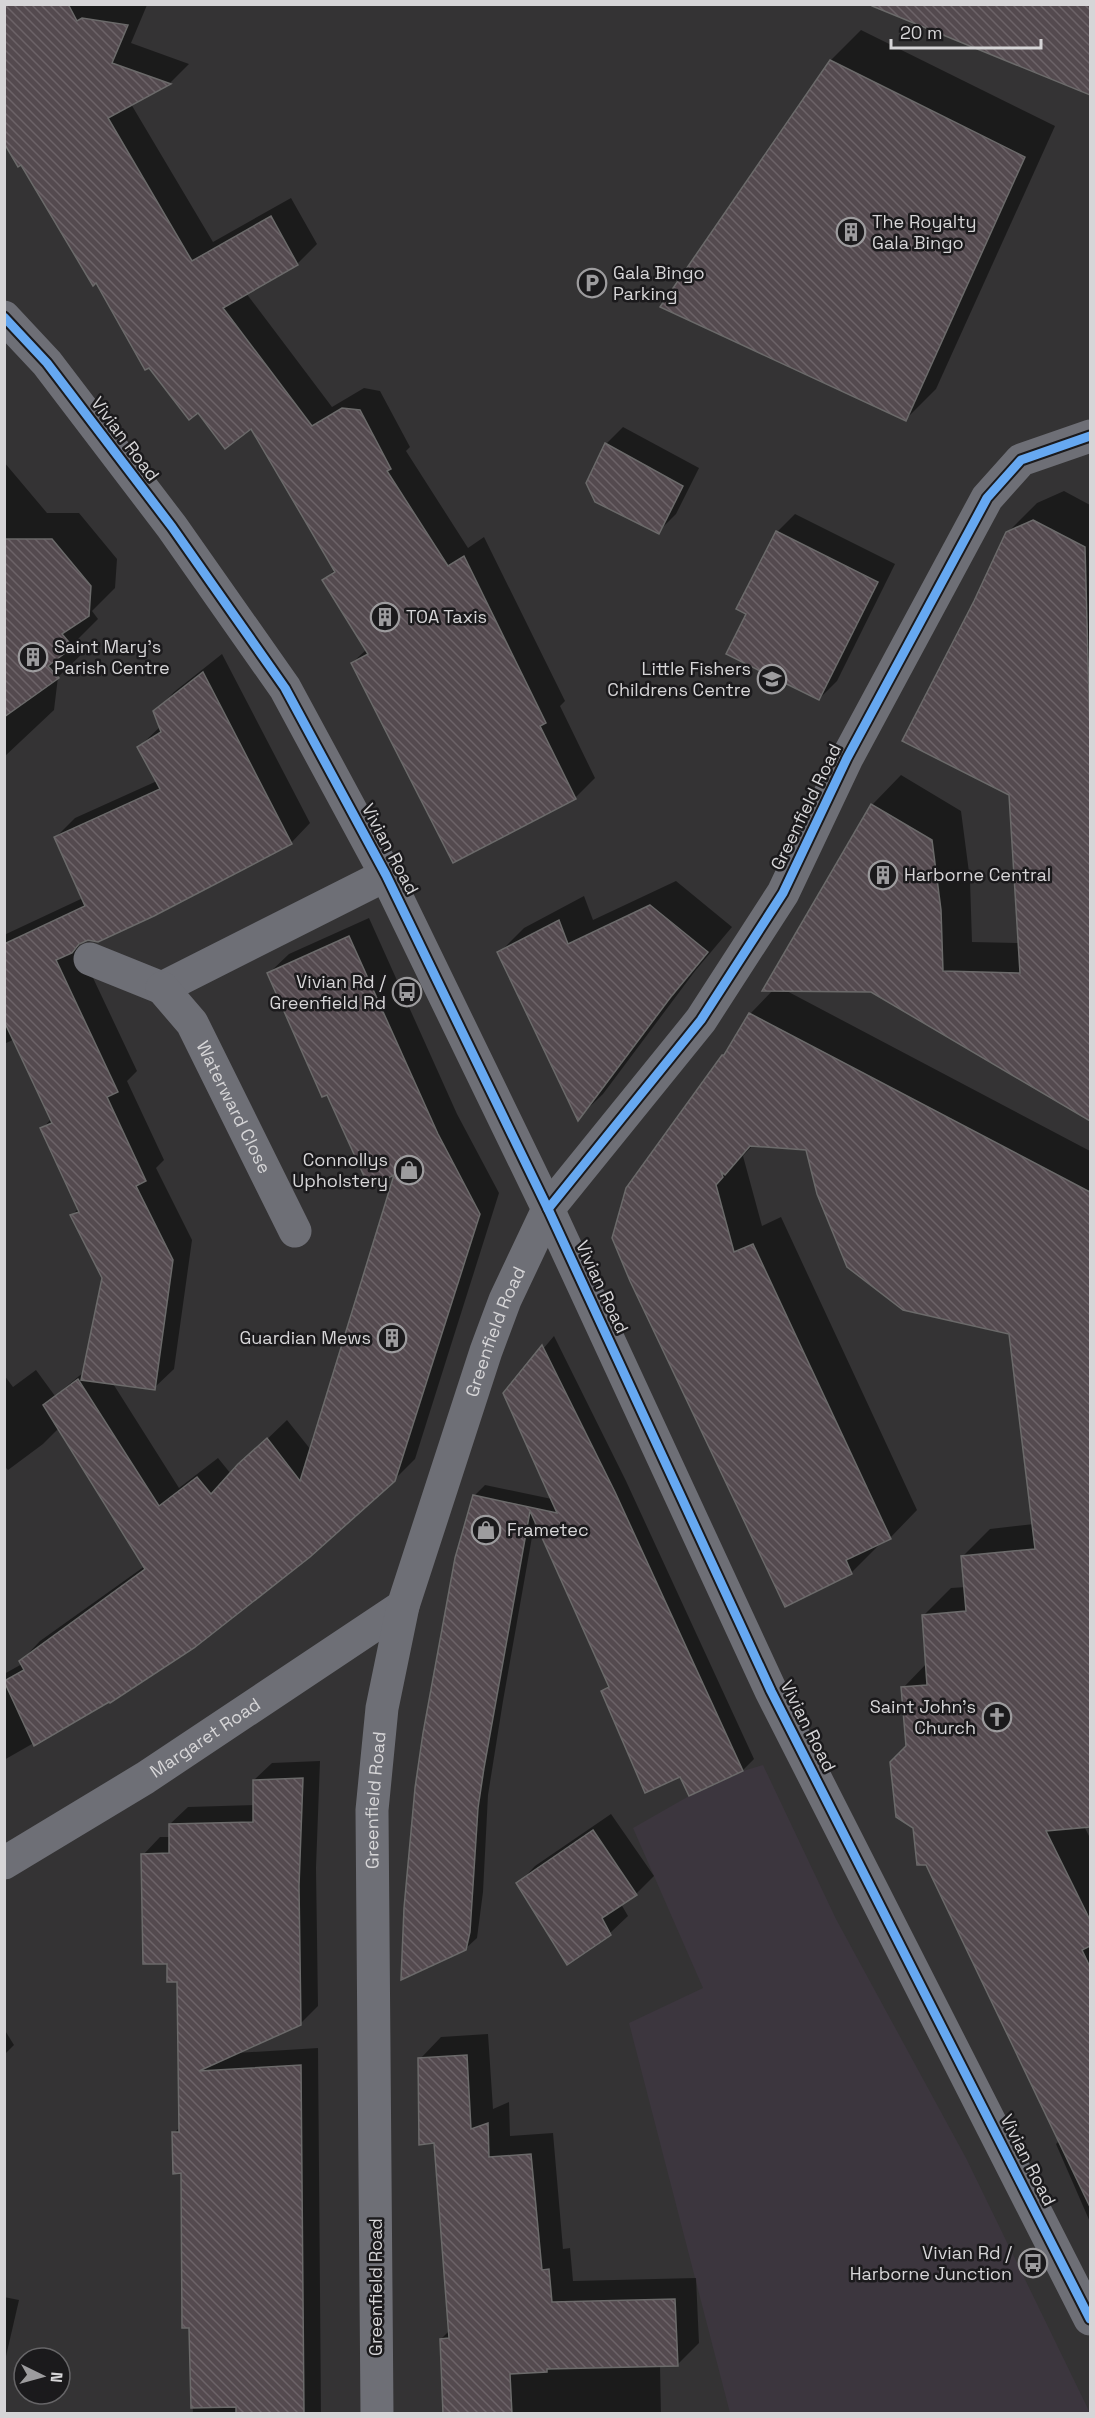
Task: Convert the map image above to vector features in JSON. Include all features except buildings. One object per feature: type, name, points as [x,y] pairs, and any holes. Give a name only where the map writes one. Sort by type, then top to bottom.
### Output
[{"type":"street","name":"Vivian Road","points":[[4,317],[47,363],[165,518],[285,688],[386,875],[548,1209],[771,1691],[1090,2319]]},
{"type":"street","name":"Greenfield Road","points":[[377,2414],[372,1810],[382,1708],[404,1606],[486,1351],[506,1300],[548,1209],[701,1020],[783,893],[847,758],[987,498],[1021,460],[1090,436]]},
{"type":"street","points":[[162,988],[386,875]]},
{"type":"street","name":"Waterward Close","points":[[90,959],[162,988],[192,1023],[295,1231]]},
{"type":"street","name":"Margaret Road","points":[[4,1863],[145,1778],[404,1606]]},
{"type":"shaded area","points":[[763,1765],[836,1919],[966,2158],[1090,2413],[730,2413],[629,2023],[703,1988],[633,1828],[689,1796],[743,1771]]},
{"type":"cycle path","points":[[4,317],[47,363],[172,527],[285,688],[386,875],[548,1209],[771,1691],[1090,2319]]},
{"type":"cycle path","points":[[548,1209],[701,1020],[783,893],[847,758],[987,498],[1021,460],[1090,436]]},
{"type":"place","name":"The Royalty Gala Bingo","points":[[851,232]]},
{"type":"place","name":"Gala Bingo Parking","points":[[592,283]]},
{"type":"place","name":"TOA Taxis","points":[[385,617]]},
{"type":"place","name":"Saint Mary's Parish Centre","points":[[33,657]]},
{"type":"place","name":"Little Fishers Childrens Centre","points":[[772,679]]},
{"type":"place","name":"Harborne Central","points":[[883,875]]},
{"type":"place","name":"Vivian Rd / Greenfield Rd","points":[[407,992]]},
{"type":"place","name":"Connollys Upholstery","points":[[409,1170]]},
{"type":"place","name":"Guardian Mews","points":[[392,1338]]},
{"type":"place","name":"Frametec","points":[[486,1530]]},
{"type":"place","name":"Saint John's Church","points":[[997,1717]]},
{"type":"place","name":"Vivian Rd / Harborne Junction","points":[[1033,2263]]}]
